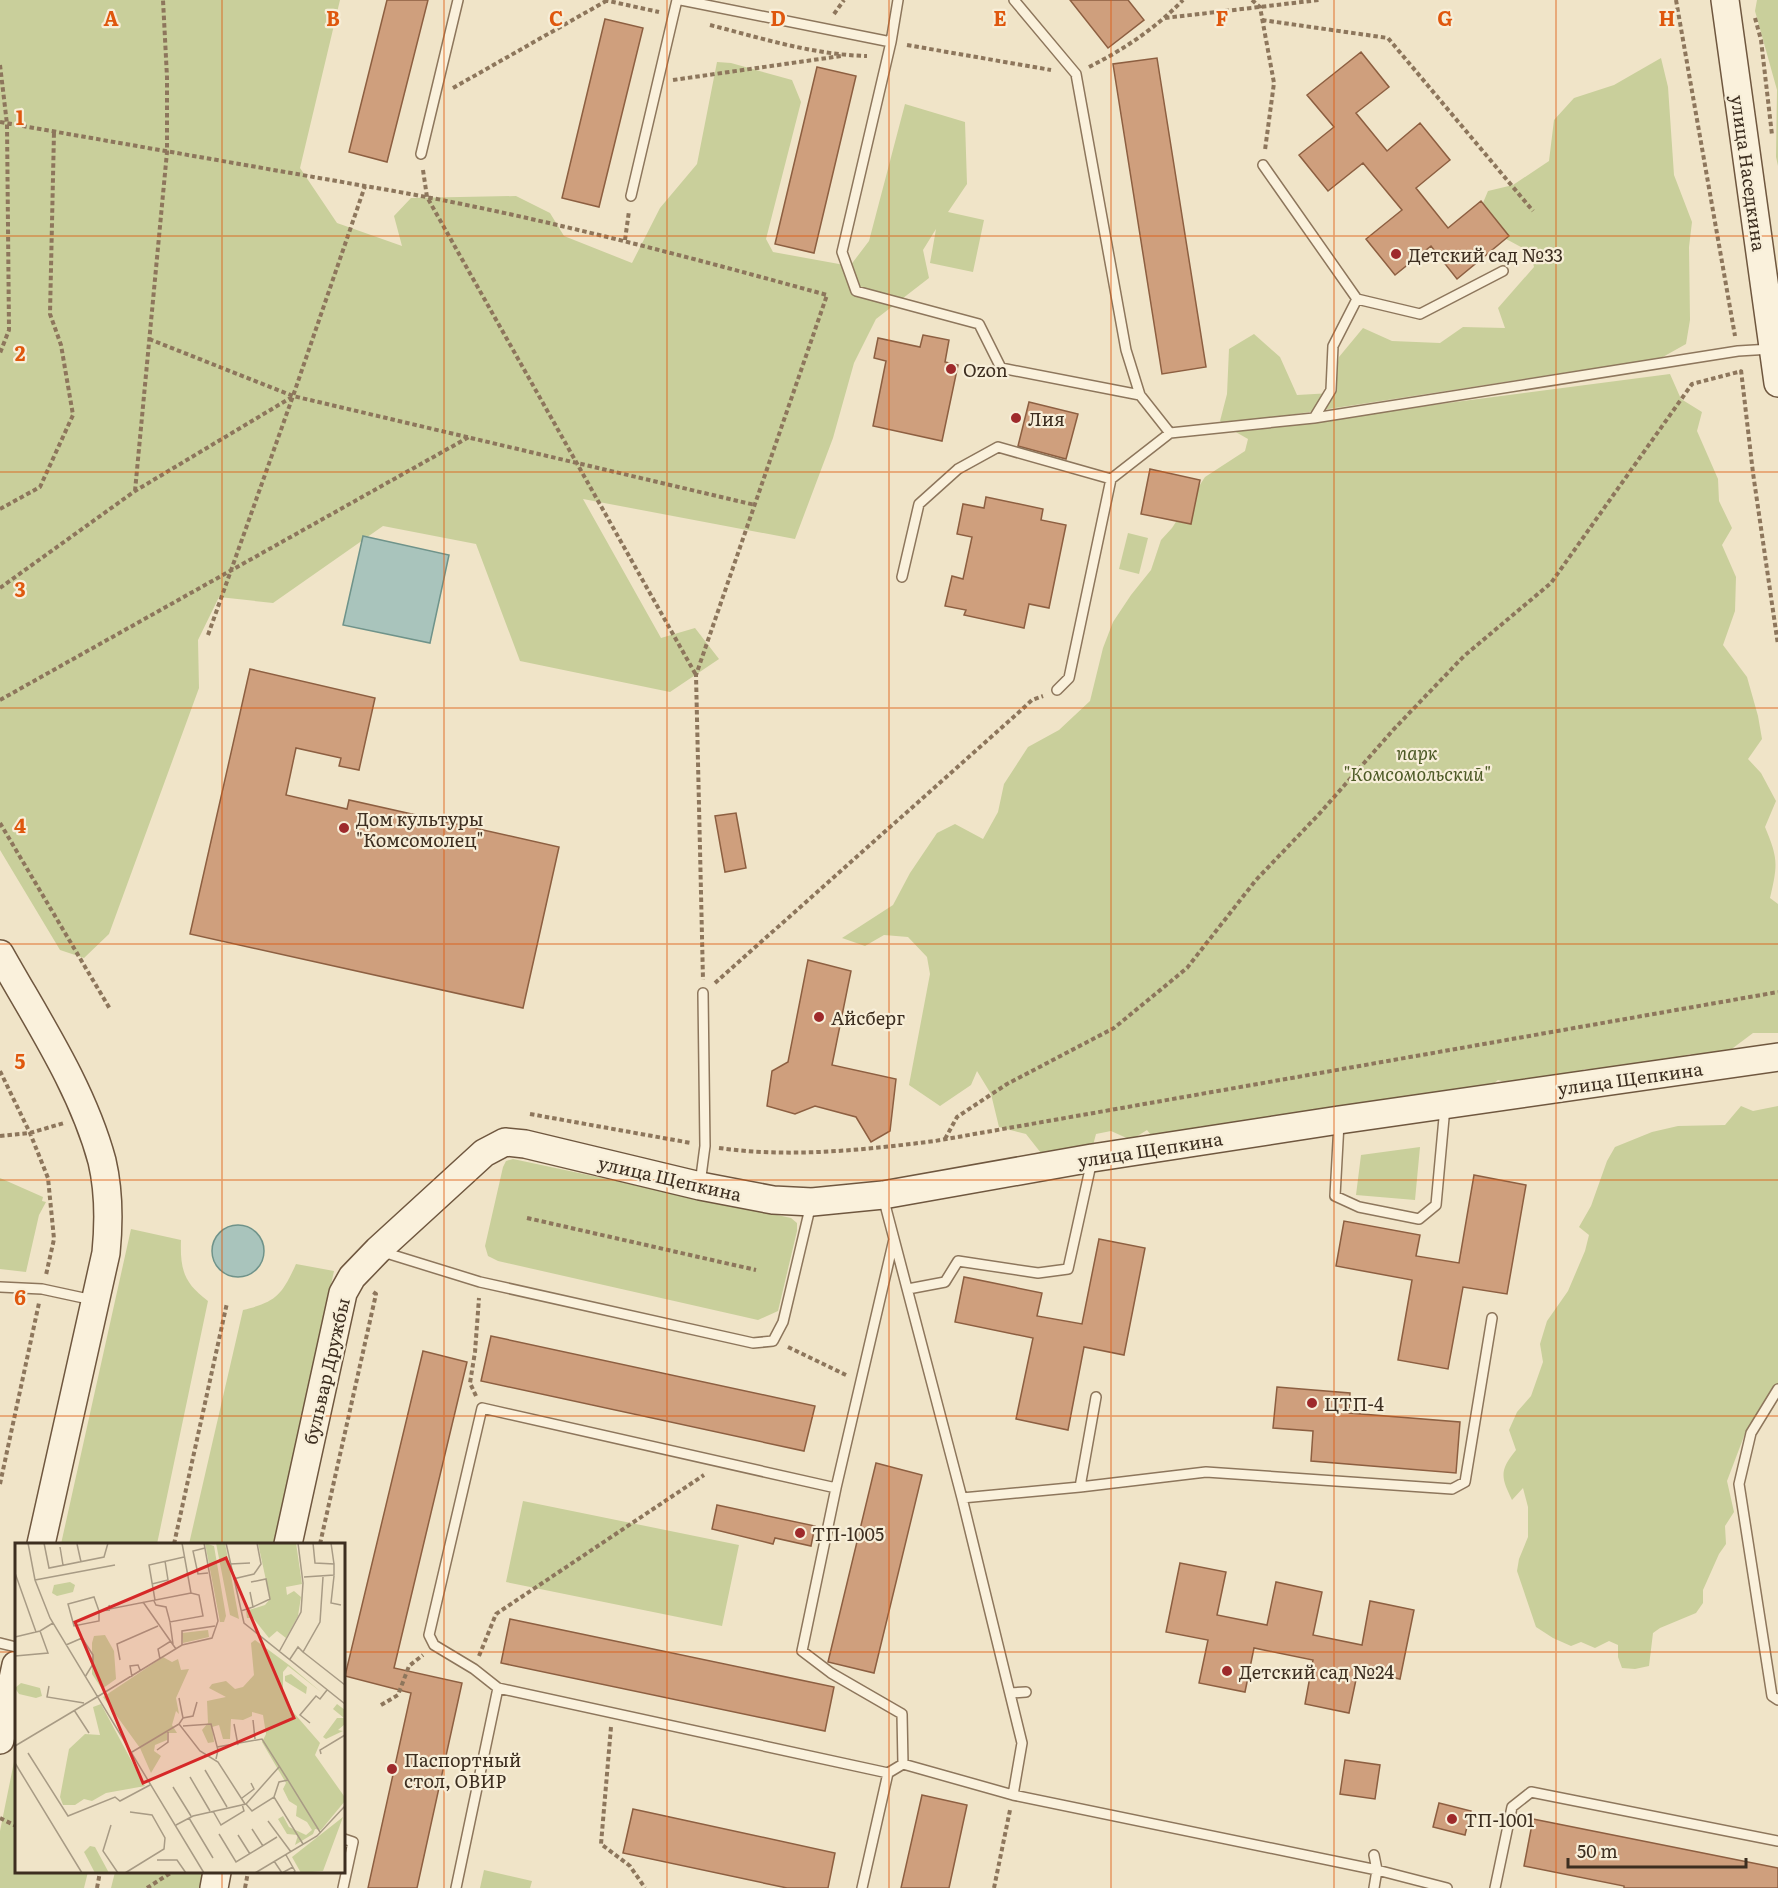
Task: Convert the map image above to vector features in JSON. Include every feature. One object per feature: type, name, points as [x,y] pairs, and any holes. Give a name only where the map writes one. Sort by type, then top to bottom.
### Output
[{"type":"main road","name":"улица Наседкина","points":[[1725,0],[1778,382]]},
{"type":"main road","points":[[0,954],[66,1072],[86,1117],[102,1162],[109,1220],[106,1253],[41,1543]]},
{"type":"main road","name":"улица Щепкина","points":[[525,1144],[700,1186],[773,1200],[812,1202],[883,1195],[1092,1158],[1778,1057]]},
{"type":"main road","name":"бульвар Дружбы","points":[[288,1543],[333,1332],[343,1293],[352,1277],[378,1250],[484,1153],[505,1142],[525,1144]]},
{"type":"main road","points":[[0,1740],[15,1670]]},
{"type":"main road","points":[[214,1888],[218,1873]]},
{"type":"lane","points":[[421,154],[458,0]]},
{"type":"lane","points":[[630,196],[679,0],[891,42]]},
{"type":"lane","points":[[898,0],[888,56],[842,252],[856,291],[979,324],[1001,368],[1140,395]]},
{"type":"lane","points":[[1014,0],[1076,74],[1126,351],[1140,395],[1170,433]]},
{"type":"lane","points":[[1263,165],[1357,299],[1420,314],[1503,272]]},
{"type":"lane","points":[[1314,418],[1330,390],[1333,346],[1357,299]]},
{"type":"lane","points":[[1058,690],[1069,678],[1111,479],[1170,433],[1314,418],[1738,351],[1773,349]]},
{"type":"lane","points":[[902,578],[919,504],[958,469],[998,447],[1111,479]]},
{"type":"lane","points":[[700,1186],[705,1146],[703,993]]},
{"type":"lane","points":[[1340,1120],[1335,1196],[1359,1208],[1419,1219],[1436,1205],[1445,1105]]},
{"type":"lane","points":[[908,1289],[945,1282],[958,1261],[1038,1273],[1068,1269],[1092,1158]]},
{"type":"lane","points":[[883,1195],[962,1498],[1022,1743],[1013,1795]]},
{"type":"lane","points":[[378,1250],[480,1282],[753,1344],[773,1341],[783,1322],[812,1202]]},
{"type":"lane","points":[[894,1236],[836,1488],[802,1652],[831,1673],[902,1714],[903,1764]]},
{"type":"lane","points":[[0,1287],[42,1289],[95,1301]]},
{"type":"lane","points":[[962,1498],[1206,1472],[1452,1490],[1465,1482],[1491,1318]]},
{"type":"lane","points":[[1778,1389],[1751,1433],[1739,1484],[1772,1696],[1778,1700]]},
{"type":"lane","points":[[1080,1487],[1096,1397]]},
{"type":"lane","points":[[836,1488],[482,1407],[429,1635],[434,1645],[474,1668],[498,1689],[888,1773],[903,1764],[1013,1795],[1377,1870],[1446,1888]]},
{"type":"lane","points":[[0,1643],[15,1647]]},
{"type":"lane","points":[[456,1888],[498,1689]]},
{"type":"lane","points":[[1010,1693],[1026,1692]]},
{"type":"lane","points":[[862,1888],[888,1773]]},
{"type":"lane","points":[[1495,1888],[1512,1807],[1531,1792],[1778,1841]]},
{"type":"lane","points":[[343,1888],[353,1842],[345,1839]]},
{"type":"lane","points":[[1374,1856],[1377,1870],[1374,1888]]},
{"type":"path","points":[[135,491],[167,152],[167,77],[163,0]]},
{"type":"path","points":[[435,98],[605,0],[674,15],[768,40],[845,55],[888,56]]},
{"type":"path","points":[[891,42],[1076,74],[1112,56],[1165,18],[1183,0]]},
{"type":"path","points":[[1252,0],[1260,8],[1274,83],[1263,165]]},
{"type":"path","points":[[1165,18],[1319,0]]},
{"type":"path","points":[[1676,0],[1742,372],[1753,473],[1778,645]]},
{"type":"path","points":[[1753,10],[1761,40],[1773,144]]},
{"type":"path","points":[[1262,20],[1388,38],[1533,211]]},
{"type":"path","points":[[658,83],[845,55]]},
{"type":"path","points":[[0,65],[7,124],[9,330],[0,353]]},
{"type":"path","points":[[0,122],[427,197],[625,240],[827,295],[696,675],[703,993]]},
{"type":"path","points":[[0,509],[40,487],[73,415],[61,345],[50,314],[54,132]]},
{"type":"path","points":[[421,154],[427,197],[696,675]]},
{"type":"path","points":[[208,635],[365,186]]},
{"type":"path","points":[[625,240],[630,196]]},
{"type":"path","points":[[150,339],[293,396],[755,505]]},
{"type":"path","points":[[945,1139],[957,1117],[1007,1084],[1114,1028],[1186,968],[1256,880],[1456,664],[1551,583],[1692,384],[1742,372]]},
{"type":"path","points":[[0,588],[135,491],[293,396]]},
{"type":"path","points":[[0,700],[470,437]]},
{"type":"path","points":[[703,993],[1032,700]]},
{"type":"path","points":[[0,823],[110,1009]]},
{"type":"path","points":[[530,1114],[705,1146],[752,1152],[858,1150],[945,1139],[1778,992]]},
{"type":"path","points":[[0,1136],[30,1133],[86,1117]]},
{"type":"path","points":[[527,1218],[756,1270]]},
{"type":"path","points":[[320,1543],[376,1294],[352,1277]]},
{"type":"path","points":[[480,1282],[475,1353],[470,1383],[482,1407]]},
{"type":"path","points":[[174,1543],[227,1303]]},
{"type":"path","points":[[773,1341],[861,1382]]},
{"type":"path","points":[[474,1668],[496,1614],[722,1463]]},
{"type":"path","points":[[381,1705],[398,1695],[409,1666],[434,1645]]},
{"type":"path","points":[[612,1714],[601,1844],[630,1866],[645,1888]]},
{"type":"path","points":[[994,1888],[1013,1795]]},
{"type":"path","points":[[0,1818],[15,1826]]},
{"type":"path","points":[[97,1888],[100,1873]]},
{"type":"path","points":[[147,1888],[170,1873]]},
{"type":"path","points":[[245,1888],[248,1873]]},
{"type":"green space","points":[[0,0],[340,0],[300,168],[337,223],[402,246],[394,216],[411,198],[516,196],[550,213],[564,236],[632,263],[660,208],[697,164],[717,62],[731,63],[792,80],[801,102],[766,239],[773,252],[850,266],[869,241],[905,104],[965,122],[967,184],[948,212],[984,220],[973,272],[930,263],[936,229],[923,250],[929,278],[876,319],[854,363],[833,438],[795,539],[583,499],[661,638],[695,628],[719,659],[670,692],[520,661],[476,544],[383,526],[273,603],[219,597],[198,640],[199,688],[109,934],[84,958],[60,950],[0,850]]},
{"type":"green space","points":[[1757,0],[1778,0],[1778,166],[1776,157],[1777,90],[1755,11]]},
{"type":"green space","points":[[1661,58],[1668,87],[1674,175],[1692,222],[1689,247],[1690,320],[1686,344],[1661,358],[1225,425],[1220,421],[1227,394],[1229,349],[1254,334],[1280,357],[1297,395],[1332,393],[1339,357],[1363,328],[1392,341],[1440,343],[1463,327],[1505,328],[1498,308],[1534,267],[1530,252],[1495,233],[1477,217],[1488,191],[1513,185],[1549,161],[1554,120],[1574,98],[1614,85]]},
{"type":"green space","name":"парк \"Комсомольский\"","points":[[1670,374],[1681,399],[1702,412],[1697,431],[1718,479],[1719,501],[1732,528],[1722,545],[1736,577],[1735,611],[1723,645],[1747,677],[1758,716],[1762,739],[1748,759],[1761,773],[1776,801],[1765,827],[1775,861],[1770,898],[1778,904],[1778,1033],[1753,1033],[1709,1066],[1690,1054],[1637,1070],[1584,1069],[1573,1082],[1532,1090],[1498,1080],[1477,1097],[1223,1136],[1200,1126],[1194,1132],[1157,1143],[1147,1130],[1131,1140],[1111,1131],[1096,1134],[1092,1149],[1052,1167],[1026,1134],[999,1127],[991,1094],[977,1071],[971,1085],[940,1106],[909,1085],[930,974],[927,957],[908,937],[884,935],[865,946],[842,938],[893,905],[910,873],[937,833],[955,824],[983,839],[998,812],[1004,784],[1028,747],[1059,730],[1090,701],[1103,648],[1113,622],[1151,570],[1161,540],[1172,528],[1205,477],[1245,451],[1248,439],[1234,431]]},
{"type":"green space","points":[[1128,533],[1148,538],[1139,574],[1119,569]]},
{"type":"green space","points":[[1741,1106],[1753,1111],[1778,1106],[1778,1385],[1746,1431],[1727,1481],[1734,1512],[1725,1526],[1726,1544],[1703,1590],[1703,1603],[1696,1613],[1653,1633],[1649,1666],[1635,1669],[1622,1668],[1618,1657],[1618,1645],[1609,1641],[1595,1648],[1581,1642],[1571,1646],[1536,1627],[1517,1571],[1528,1537],[1528,1507],[1523,1488],[1512,1500],[1504,1480],[1504,1469],[1516,1450],[1509,1430],[1517,1412],[1531,1396],[1543,1362],[1540,1344],[1547,1321],[1568,1291],[1585,1251],[1589,1235],[1579,1227],[1591,1206],[1607,1161],[1615,1147],[1652,1132],[1678,1126],[1725,1125]]},
{"type":"green space","points":[[1420,1147],[1415,1200],[1356,1195],[1361,1155]]},
{"type":"green space","points":[[513,1159],[791,1218],[797,1223],[797,1231],[778,1311],[758,1320],[498,1261],[488,1256],[485,1246],[503,1167],[506,1161]]},
{"type":"green space","points":[[0,1178],[43,1197],[42,1201],[46,1202],[39,1215],[26,1272],[0,1269]]},
{"type":"green space","points":[[131,1229],[181,1240],[181,1260],[185,1275],[194,1288],[208,1301],[157,1543],[61,1543]]},
{"type":"green space","points":[[296,1264],[334,1271],[275,1543],[189,1543],[243,1310],[271,1300],[277,1296]]},
{"type":"green space","points":[[523,1501],[739,1545],[722,1626],[506,1582]]},
{"type":"green space","points":[[15,1757],[15,1873],[88,1873],[84,1888],[0,1888],[0,1831]]},
{"type":"green space","points":[[484,1870],[532,1881],[530,1888],[480,1888]]},
{"type":"green space","points":[[115,1873],[206,1873],[202,1888],[111,1888]]},
{"type":"water","points":[[363,536],[449,555],[430,643],[343,625]]},
{"type":"water","points":[[233,1225],[243,1225],[257,1232],[264,1251],[257,1270],[243,1277],[233,1277],[223,1273],[216,1266],[212,1256],[212,1246],[216,1236],[223,1229]]},
{"type":"building","points":[[387,0],[428,0],[387,162],[349,152]]},
{"type":"building","points":[[1070,0],[1128,0],[1144,20],[1108,48]]},
{"type":"building","points":[[605,19],[643,28],[599,207],[562,198]]},
{"type":"building","points":[[1361,52],[1389,87],[1356,113],[1387,151],[1420,123],[1450,160],[1416,188],[1448,228],[1481,201],[1509,236],[1457,279],[1431,246],[1395,275],[1366,239],[1402,210],[1363,163],[1328,191],[1299,155],[1334,127],[1307,95]]},
{"type":"building","points":[[1157,58],[1206,367],[1162,374],[1113,64]]},
{"type":"building","points":[[817,67],[856,76],[814,253],[775,244]]},
{"type":"building","points":[[923,335],[949,340],[945,362],[958,365],[942,441],[873,426],[886,361],[874,358],[878,338],[920,347]]},
{"type":"building","points":[[1029,402],[1078,414],[1066,459],[1018,446]]},
{"type":"building","points":[[1150,469],[1200,480],[1191,524],[1141,514]]},
{"type":"building","points":[[986,497],[1043,509],[1041,520],[1066,525],[1049,608],[1029,604],[1024,628],[964,615],[966,610],[945,606],[952,576],[963,579],[972,537],[957,534],[963,504],[984,508]]},
{"type":"building","name":"Дом культуры \"Комсомолец\"","points":[[250,669],[375,698],[359,770],[339,766],[341,758],[296,748],[286,795],[347,809],[349,800],[559,847],[523,1008],[190,934]]},
{"type":"building","points":[[736,813],[746,868],[725,872],[715,816]]},
{"type":"building","name":"Айсберг","points":[[808,960],[851,971],[832,1065],[896,1079],[890,1131],[871,1142],[856,1117],[815,1106],[795,1114],[767,1106],[772,1071],[788,1062]]},
{"type":"building","points":[[1474,1175],[1526,1185],[1507,1294],[1463,1287],[1448,1369],[1398,1360],[1412,1280],[1336,1266],[1344,1221],[1420,1235],[1416,1256],[1459,1263]]},
{"type":"building","points":[[1099,1239],[1145,1248],[1124,1355],[1084,1347],[1068,1430],[1016,1419],[1033,1338],[955,1322],[964,1277],[1042,1293],[1037,1316],[1082,1324]]},
{"type":"building","points":[[491,1336],[815,1406],[804,1451],[481,1381]]},
{"type":"building","points":[[423,1351],[467,1362],[394,1668],[462,1683],[417,1888],[368,1888],[411,1693],[345,1676]]},
{"type":"building","points":[[1277,1387],[1350,1393],[1349,1413],[1460,1422],[1456,1473],[1311,1461],[1313,1431],[1273,1428]]},
{"type":"building","points":[[876,1463],[922,1475],[874,1673],[828,1662]]},
{"type":"building","points":[[717,1505],[815,1526],[811,1546],[775,1538],[773,1544],[712,1529]]},
{"type":"building","points":[[1180,1563],[1226,1572],[1217,1615],[1267,1625],[1276,1582],[1322,1592],[1313,1635],[1362,1645],[1370,1601],[1414,1610],[1400,1679],[1358,1670],[1349,1713],[1305,1704],[1313,1660],[1254,1648],[1245,1692],[1199,1683],[1208,1640],[1166,1632]]},
{"type":"building","points":[[510,1619],[834,1687],[825,1731],[501,1663]]},
{"type":"building","points":[[1345,1760],[1380,1765],[1375,1799],[1340,1794]]},
{"type":"building","points":[[922,1795],[967,1805],[949,1888],[901,1888]]},
{"type":"building","name":"ТП-1001","points":[[1439,1803],[1471,1811],[1465,1835],[1433,1827]]},
{"type":"building","points":[[633,1809],[835,1853],[828,1888],[787,1888],[623,1853]]},
{"type":"building","points":[[1533,1819],[1778,1868],[1778,1888],[1624,1888],[1624,1886],[1524,1866]]},
{"type":"place","name":"Детский сад №33","points":[[1396,254]]},
{"type":"place","name":"Ozon","points":[[951,369]]},
{"type":"place","name":"Лия","points":[[1016,418]]},
{"type":"place","name":"Дом культуры \"Комсомолец\"","points":[[344,828]]},
{"type":"place","name":"Айсберг","points":[[819,1017]]},
{"type":"place","name":"ЦТП-4","points":[[1312,1403]]},
{"type":"place","name":"ТП-1005","points":[[800,1533]]},
{"type":"place","name":"Детский сад №24","points":[[1227,1671]]},
{"type":"place","name":"Паспортный стол, ОВИР","points":[[392,1769]]},
{"type":"place","name":"ТП-1001","points":[[1452,1819]]}]
